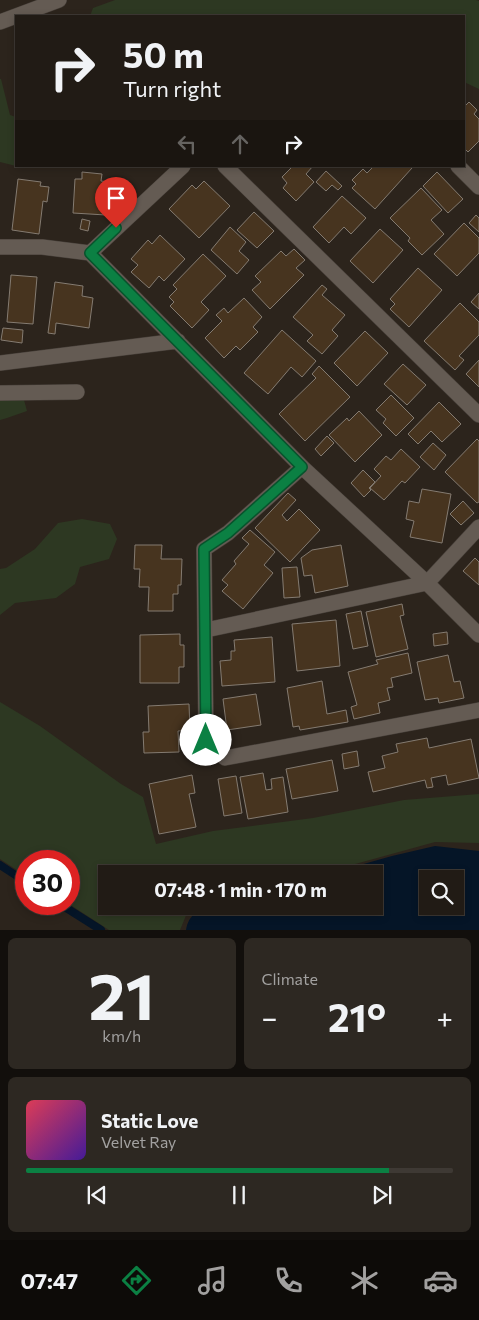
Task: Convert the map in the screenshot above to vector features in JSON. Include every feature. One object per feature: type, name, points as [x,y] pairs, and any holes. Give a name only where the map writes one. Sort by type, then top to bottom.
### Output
[{"type":"street","points":[[19,15],[59,0]]},
{"type":"street","points":[[0,22],[15,16]]},
{"type":"street","points":[[90,253],[182,167]]},
{"type":"street","points":[[226,167],[479,415]]},
{"type":"street","points":[[459,167],[479,187]]},
{"type":"street","points":[[0,247],[42,247],[90,253],[302,467],[427,583],[479,635]]},
{"type":"street","points":[[0,363],[178,341]]},
{"type":"street","points":[[0,393],[77,392]]},
{"type":"street","points":[[302,467],[228,533],[204,549],[206,740],[225,758],[479,710]]},
{"type":"street","points":[[206,630],[427,583],[479,527]]},
{"type":"green space","points":[[115,0],[476,0],[479,1],[479,89],[465,82],[465,15],[90,15],[93,8]]},
{"type":"green space","points":[[1,79],[10,115],[15,117],[15,166],[0,162]]},
{"type":"green space","points":[[0,397],[24,400],[27,411],[0,420]]},
{"type":"green space","points":[[82,519],[110,524],[117,539],[109,559],[80,567],[75,584],[56,598],[15,603],[0,615],[0,569],[6,568],[35,549],[58,523]]},
{"type":"green space","points":[[0,702],[40,726],[121,784],[143,797],[156,844],[213,831],[313,818],[404,800],[479,794],[479,843],[435,842],[352,865],[98,865],[98,915],[186,915],[180,930],[109,930],[80,911],[80,850],[15,850],[15,869],[0,859]]},
{"type":"water","points":[[435,846],[479,851],[479,930],[186,930],[189,920],[194,915],[383,915],[383,865],[360,865]]},
{"type":"building","points":[[469,102],[477,110],[474,114],[479,119],[479,141],[468,152],[465,149],[465,106]]},
{"type":"building","points":[[292,167],[312,167],[306,174],[314,182],[296,201],[283,188],[287,183],[282,177]]},
{"type":"building","points":[[373,167],[412,168],[375,209],[352,188],[356,184],[352,180],[363,169],[367,173]]},
{"type":"building","points":[[326,171],[342,186],[338,190],[332,185],[326,191],[316,182]]},
{"type":"building","points":[[82,172],[102,174],[101,181],[109,182],[106,215],[73,213],[75,179],[82,179]]},
{"type":"building","points":[[437,172],[463,199],[448,213],[423,186]]},
{"type":"building","points":[[18,179],[41,182],[40,186],[49,187],[47,202],[43,201],[39,234],[12,230]]},
{"type":"building","points":[[204,181],[230,206],[199,238],[169,209],[192,185],[196,189]]},
{"type":"building","points":[[421,188],[442,210],[431,220],[444,234],[422,255],[408,241],[410,238],[390,218]]},
{"type":"building","points":[[342,196],[366,218],[351,234],[344,227],[329,243],[313,227]]},
{"type":"building","points":[[254,212],[274,231],[257,248],[237,230]]},
{"type":"building","points":[[476,215],[479,218],[479,232],[469,223]]},
{"type":"building","points":[[82,219],[90,221],[88,231],[80,229]]},
{"type":"building","points":[[464,223],[479,238],[479,253],[457,276],[434,254]]},
{"type":"building","points":[[230,227],[246,242],[239,251],[249,260],[237,274],[211,250]]},
{"type":"building","points":[[380,229],[403,250],[373,283],[350,261]]},
{"type":"building","points":[[160,235],[185,259],[164,281],[159,276],[149,288],[131,272],[138,265],[131,259],[148,240],[152,244]]},
{"type":"building","points":[[294,249],[305,260],[296,268],[304,275],[270,309],[252,290],[261,282],[255,276],[281,251],[286,256]]},
{"type":"building","points":[[203,254],[226,276],[201,302],[209,310],[192,328],[170,306],[174,302],[169,297],[177,289],[173,285]]},
{"type":"building","points":[[418,268],[442,290],[409,327],[390,309],[395,304],[390,299]]},
{"type":"building","points":[[11,275],[37,277],[33,324],[7,322]]},
{"type":"building","points":[[55,282],[83,286],[82,296],[93,298],[89,328],[56,323],[55,334],[48,333]]},
{"type":"building","points":[[322,285],[327,289],[322,295],[345,315],[332,330],[338,336],[322,354],[307,341],[313,335],[293,317]]},
{"type":"building","points":[[479,293],[479,309],[471,302]]},
{"type":"building","points":[[244,298],[262,317],[253,327],[258,332],[240,350],[236,346],[224,358],[205,338],[222,321],[216,315],[224,308],[228,313]]},
{"type":"building","points":[[460,303],[479,322],[479,335],[459,356],[464,360],[455,370],[424,341]]},
{"type":"building","points":[[3,328],[23,330],[22,343],[1,340]]},
{"type":"building","points":[[282,330],[316,361],[302,377],[291,367],[268,394],[244,373]]},
{"type":"building","points":[[365,331],[388,353],[357,386],[334,363]]},
{"type":"building","points":[[479,360],[479,387],[466,374]]},
{"type":"building","points":[[403,364],[426,385],[407,405],[384,384]]},
{"type":"building","points":[[319,366],[350,397],[305,441],[279,414],[316,378],[312,374]]},
{"type":"building","points":[[391,395],[414,418],[396,436],[383,423],[386,419],[376,410]]},
{"type":"building","points":[[439,402],[461,424],[442,442],[431,431],[418,444],[408,434]]},
{"type":"building","points":[[359,411],[382,435],[355,462],[329,435],[347,418],[349,421]]},
{"type":"building","points":[[327,436],[334,443],[321,456],[315,449]]},
{"type":"building","points":[[477,439],[479,441],[479,502],[477,503],[445,472]]},
{"type":"building","points":[[433,443],[446,455],[434,470],[420,457]]},
{"type":"building","points":[[401,449],[420,467],[405,483],[402,481],[384,500],[370,488],[381,476],[374,469],[386,456],[391,460]]},
{"type":"building","points":[[363,470],[375,482],[369,488],[371,490],[364,497],[351,483]]},
{"type":"building","points":[[422,489],[451,494],[442,543],[410,537],[414,521],[406,519],[409,501],[419,503]]},
{"type":"building","points":[[288,493],[296,500],[282,515],[287,521],[299,509],[320,530],[290,562],[255,528]]},
{"type":"building","points":[[463,501],[474,513],[461,525],[450,514]]},
{"type":"building","points":[[250,530],[275,552],[264,565],[273,573],[243,609],[222,591],[228,585],[222,580],[236,564],[234,561],[249,544],[242,538]]},
{"type":"building","points":[[135,545],[162,545],[161,559],[182,559],[181,585],[178,585],[178,594],[173,594],[173,611],[148,611],[149,587],[139,587],[140,569],[134,569]]},
{"type":"building","points":[[341,545],[348,586],[315,593],[312,575],[304,576],[301,558],[312,550]]},
{"type":"building","points":[[475,558],[479,562],[479,585],[463,571]]},
{"type":"building","points":[[297,567],[300,597],[284,598],[282,568]]},
{"type":"building","points":[[402,604],[404,615],[400,616],[408,649],[376,657],[366,612]]},
{"type":"building","points":[[361,611],[368,646],[353,649],[346,614]]},
{"type":"building","points":[[336,620],[340,666],[297,671],[292,624]]},
{"type":"building","points":[[447,632],[448,644],[434,646],[433,634]]},
{"type":"building","points":[[180,634],[180,645],[184,645],[184,667],[179,667],[179,683],[140,683],[140,635]]},
{"type":"building","points":[[272,637],[275,682],[222,686],[220,661],[231,660],[231,651],[235,651],[234,640]]},
{"type":"building","points":[[408,653],[412,673],[391,678],[393,687],[387,688],[390,700],[378,703],[380,713],[354,719],[351,707],[357,705],[348,672],[378,664],[376,660]]},
{"type":"building","points":[[448,655],[454,682],[460,681],[464,698],[439,703],[438,698],[425,700],[417,662]]},
{"type":"building","points":[[322,681],[327,714],[346,710],[348,722],[300,730],[299,726],[293,727],[287,688]]},
{"type":"building","points":[[256,694],[261,725],[227,730],[223,699]]},
{"type":"building","points":[[189,704],[190,730],[178,731],[179,752],[144,753],[143,732],[149,732],[148,706]]},
{"type":"building","points":[[427,738],[429,748],[471,739],[479,778],[448,785],[446,775],[431,778],[433,787],[427,788],[425,780],[373,792],[368,772],[385,768],[382,756],[398,752],[396,744]]},
{"type":"building","points":[[357,751],[359,766],[344,769],[342,754]]},
{"type":"building","points":[[332,760],[338,791],[292,799],[286,769]]},
{"type":"building","points":[[263,773],[266,790],[272,789],[271,779],[283,777],[288,812],[248,819],[240,777]]},
{"type":"building","points":[[192,775],[195,793],[189,794],[196,827],[159,834],[149,784]]},
{"type":"building","points":[[236,776],[242,813],[224,816],[218,779]]},
{"type":"waterway","points":[[0,865],[15,875]]},
{"type":"waterway","points":[[77,915],[101,930]]},
{"type":"route","points":[[116,228],[90,253],[302,467],[228,533],[204,549],[206,740]]}]
